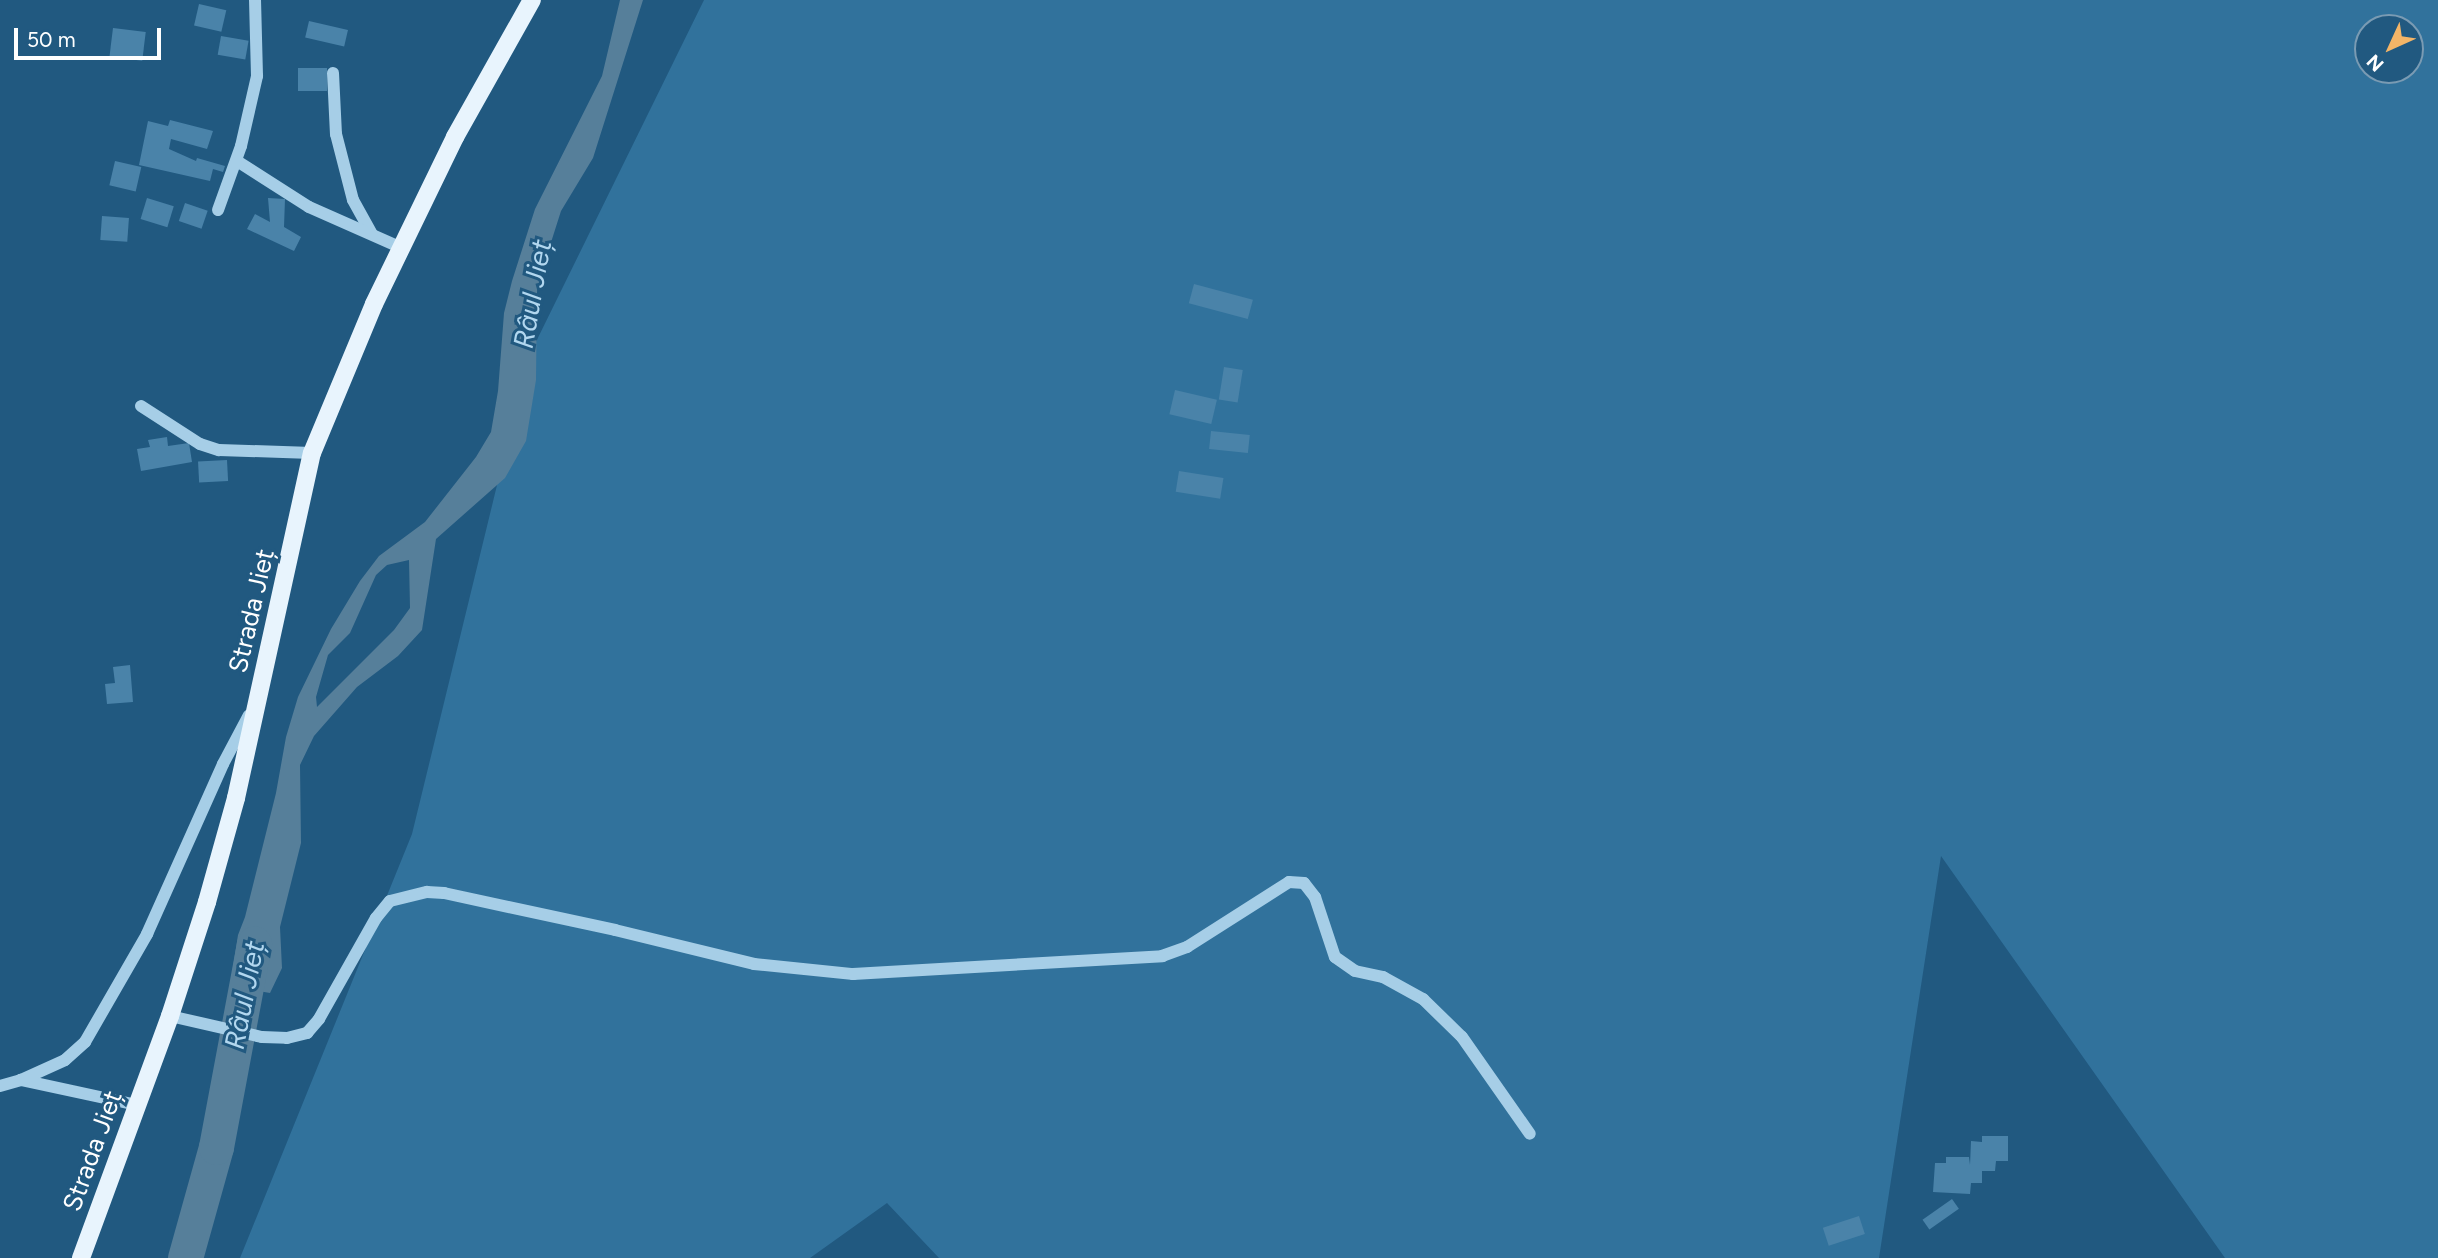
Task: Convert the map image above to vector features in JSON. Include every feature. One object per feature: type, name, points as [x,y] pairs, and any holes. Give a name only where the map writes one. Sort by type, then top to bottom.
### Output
[{"type":"main road","name":"Strada Jieț","points":[[81,1258],[170,1016],[236,798],[312,453],[374,304],[455,138],[532,0]]},
{"type":"street","points":[[218,210],[237,161],[257,76],[255,0]]},
{"type":"street","points":[[334,73],[336,134],[353,200],[371,233]]},
{"type":"street","points":[[237,161],[309,207],[402,248]]},
{"type":"street","points":[[141,406],[200,444],[219,450],[312,453]]},
{"type":"street","points":[[0,1086],[22,1080],[65,1060],[85,1042],[147,934],[223,764],[259,697]]},
{"type":"street","points":[[170,1016],[262,1037],[286,1038],[307,1033],[319,1019],[376,918],[390,901],[427,892],[443,893],[615,930],[754,964],[808,972],[853,974],[1162,956],[1187,947],[1289,882],[1304,883],[1315,897],[1335,957],[1355,971],[1383,977],[1423,999],[1462,1037],[1530,1134]]},
{"type":"street","points":[[22,1080],[137,1105]]},
{"type":"shaded area","points":[[704,0],[2438,0],[2438,1258],[2225,1258],[1941,856],[1879,1258],[939,1258],[887,1203],[810,1258],[240,1258],[412,834],[528,358]]},
{"type":"water","points":[[620,0],[643,0],[593,158],[561,211],[540,277],[537,292],[536,380],[526,441],[505,478],[436,539],[422,630],[398,656],[357,687],[314,736],[300,765],[301,843],[280,927],[282,968],[270,993],[230,986],[238,935],[245,917],[276,793],[286,737],[298,697],[331,629],[360,581],[379,556],[425,522],[476,457],[491,432],[498,391],[504,313],[512,281],[535,209],[602,76]],"holes":[[[409,560],[410,608],[394,630],[317,707],[316,697],[328,655],[350,633],[376,575],[387,565]]]},
{"type":"building","points":[[199,4],[226,10],[221,32],[194,25]]},
{"type":"building","points":[[309,21],[348,30],[344,47],[305,38]]},
{"type":"building","points":[[113,28],[146,32],[142,61],[109,57]]},
{"type":"building","points":[[221,36],[249,41],[245,60],[218,55]]},
{"type":"building","points":[[298,68],[327,68],[327,91],[298,91]]},
{"type":"building","points":[[170,120],[213,131],[207,149],[171,139],[169,149],[196,161],[197,158],[225,166],[223,172],[213,169],[210,181],[139,165],[148,121],[168,126]]},
{"type":"building","points":[[115,161],[141,167],[136,191],[109,185]]},
{"type":"building","points":[[147,198],[174,206],[167,227],[141,219]]},
{"type":"building","points":[[268,198],[285,199],[284,227],[301,237],[294,251],[247,229],[255,214],[270,222]]},
{"type":"building","points":[[185,203],[208,211],[202,229],[179,221]]},
{"type":"building","points":[[102,216],[129,218],[127,242],[100,240]]},
{"type":"building","points":[[1194,284],[1253,300],[1248,319],[1189,303]]},
{"type":"building","points":[[1224,367],[1243,370],[1238,403],[1219,400]]},
{"type":"building","points":[[1175,390],[1217,400],[1211,424],[1169,414]]},
{"type":"building","points":[[1211,431],[1250,435],[1248,453],[1209,449]]},
{"type":"building","points":[[167,437],[168,446],[189,443],[192,462],[141,471],[137,449],[150,447],[148,440]]},
{"type":"building","points":[[227,460],[228,481],[199,482],[198,462]]},
{"type":"building","points":[[1179,471],[1223,478],[1220,499],[1176,492]]},
{"type":"building","points":[[130,665],[133,702],[107,704],[105,684],[115,683],[113,667]]},
{"type":"building","points":[[1982,1136],[2008,1136],[2008,1161],[1996,1161],[1995,1171],[1982,1171],[1982,1183],[1971,1183],[1970,1194],[1933,1192],[1935,1163],[1946,1163],[1946,1157],[1969,1157],[1970,1165],[1971,1141],[1982,1142]]},
{"type":"building","points":[[1952,1199],[1959,1209],[1929,1229],[1923,1220]]},
{"type":"building","points":[[1859,1216],[1865,1234],[1829,1246],[1823,1228]]},
{"type":"waterway","name":"Râul Jieț","points":[[185,1258],[216,1147],[254,944]]}]
